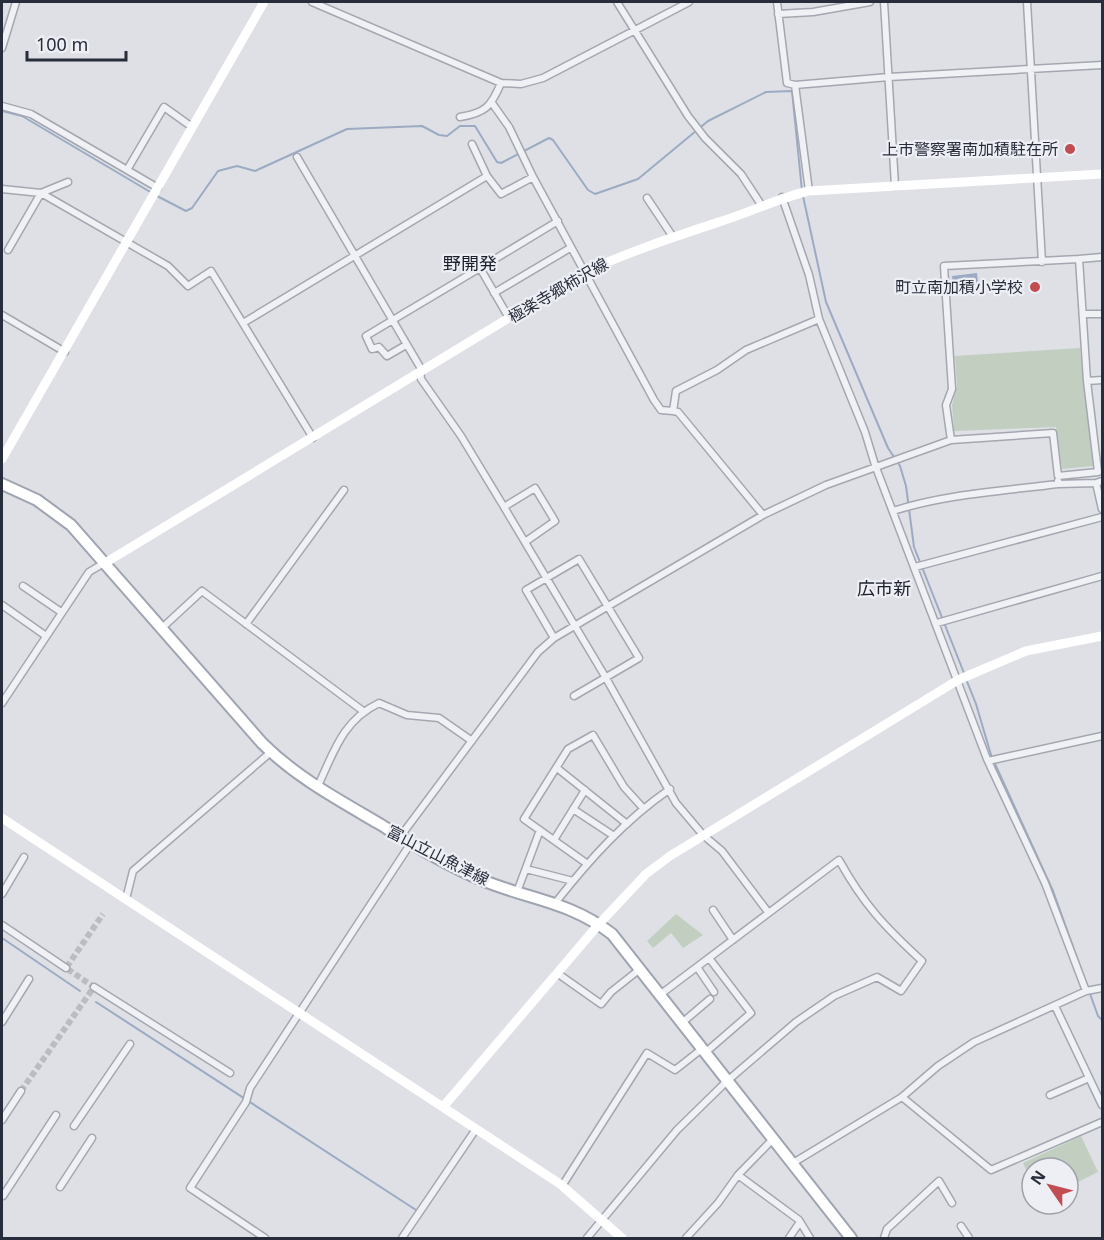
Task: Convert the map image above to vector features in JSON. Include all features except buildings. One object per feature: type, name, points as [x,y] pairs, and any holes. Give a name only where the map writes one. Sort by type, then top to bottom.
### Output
[{"type":"main road","name":"富山立山魚津線","points":[[2,484],[54,510],[105,563],[271,752],[317,788],[400,837],[482,880],[556,902],[599,924],[624,947],[641,968],[851,1239]]},
{"type":"street","points":[[2,48],[16,2]]},
{"type":"street","points":[[2,459],[264,2]]},
{"type":"street","points":[[312,2],[501,83],[521,84],[543,78],[689,2]]},
{"type":"street","points":[[617,2],[688,116],[705,138],[741,174],[762,206]]},
{"type":"street","points":[[777,2],[787,83],[795,85],[889,77],[1102,65]]},
{"type":"street","points":[[778,14],[813,12],[870,2]]},
{"type":"street","points":[[884,2],[896,186]]},
{"type":"street","points":[[1027,2],[1042,262]]},
{"type":"street","points":[[460,117],[476,114],[492,103],[501,83]]},
{"type":"street","points":[[795,85],[808,191]]},
{"type":"street","points":[[492,103],[509,127],[513,142],[558,221],[583,273],[661,410],[678,412],[763,515]]},
{"type":"street","points":[[2,106],[31,114],[158,188]]},
{"type":"street","points":[[127,170],[164,107],[192,127]]},
{"type":"street","points":[[471,144],[487,176],[501,194],[533,177]]},
{"type":"street","points":[[297,157],[420,367],[419,374],[504,507],[606,678],[676,802],[703,835],[722,851],[768,912]]},
{"type":"street","name":"極楽寺郷柿沢線","points":[[105,563],[583,273],[613,259],[782,197],[808,191],[1102,174]]},
{"type":"street","points":[[243,324],[487,176]]},
{"type":"street","points":[[8,250],[41,193],[68,182]]},
{"type":"street","points":[[2,189],[41,193],[168,266],[188,286],[210,271],[313,438]]},
{"type":"street","points":[[782,197],[809,275],[819,319],[861,421],[875,465],[988,761],[1045,883],[1086,991]]},
{"type":"street","points":[[647,198],[673,237]]},
{"type":"street","points":[[406,345],[387,356],[379,347],[372,350],[366,336],[558,221]]},
{"type":"street","points":[[494,293],[570,248]]},
{"type":"street","points":[[951,440],[946,405],[951,389],[944,266],[1102,257]]},
{"type":"street","points":[[1058,476],[1098,472],[1087,381],[1079,259]]},
{"type":"street","points":[[480,268],[509,318]]},
{"type":"street","points":[[1083,314],[1102,314]]},
{"type":"street","points":[[2,315],[65,352]]},
{"type":"street","points":[[673,411],[676,391],[717,370],[746,350],[819,319]]},
{"type":"street","points":[[1087,381],[1102,380]]},
{"type":"street","points":[[400,837],[538,652],[554,638],[576,628],[763,515],[875,465],[951,440],[1053,433],[1058,484]]},
{"type":"street","points":[[893,511],[915,504],[959,496],[1058,484],[1099,482],[1102,508]]},
{"type":"street","points":[[504,507],[535,488],[555,521],[525,542]]},
{"type":"street","points":[[246,624],[345,490]]},
{"type":"street","points":[[915,567],[1102,517]]},
{"type":"street","points":[[554,638],[526,590],[579,559],[639,658],[574,696]]},
{"type":"street","points":[[2,702],[89,572],[105,563]]},
{"type":"street","points":[[937,623],[1102,576]]},
{"type":"street","points":[[23,586],[62,612]]},
{"type":"street","points":[[162,628],[202,591],[363,711]]},
{"type":"street","points":[[2,605],[46,636]]},
{"type":"street","points":[[443,1107],[599,924],[646,874],[703,835],[958,680],[1026,651],[1102,636]]},
{"type":"street","points":[[317,788],[342,732],[363,711],[379,703],[407,715],[439,718],[472,741]]},
{"type":"street","points":[[586,863],[524,819],[568,749],[593,735],[624,787],[643,808]]},
{"type":"street","points":[[988,761],[1102,736]]},
{"type":"street","points":[[126,899],[133,871],[213,805],[271,752]]},
{"type":"street","points":[[557,768],[627,824]]},
{"type":"street","points":[[556,902],[586,863],[643,808],[670,789]]},
{"type":"street","points":[[554,840],[585,790]]},
{"type":"street","points":[[573,809],[614,836]]},
{"type":"street","points":[[2,818],[562,1186],[622,1239]]},
{"type":"street","points":[[517,892],[540,830]]},
{"type":"street","points":[[265,1239],[190,1188],[246,1102],[250,1088],[411,843]]},
{"type":"street","points":[[2,894],[24,857]]},
{"type":"street","points":[[587,1239],[601,1219],[677,1130],[729,1079],[796,1022],[834,996],[877,977],[901,991],[922,961],[878,920],[857,892],[840,860],[661,994]]},
{"type":"street","points":[[526,869],[573,881]]},
{"type":"street","points":[[713,910],[733,940]]},
{"type":"street","points":[[2,925],[66,968]]},
{"type":"street","points":[[562,1186],[647,1053],[675,1070],[705,1050],[751,1013],[709,958]]},
{"type":"street","points":[[696,967],[714,992]]},
{"type":"street","points":[[557,973],[601,1004],[610,992],[641,968]]},
{"type":"street","points":[[2,1022],[29,979]]},
{"type":"street","points":[[94,987],[230,1073]]},
{"type":"street","points":[[793,1163],[902,1096],[938,1066],[974,1042],[1086,991],[1102,988]]},
{"type":"street","points":[[683,1022],[710,999]]},
{"type":"street","points":[[1055,1006],[1102,1105]]},
{"type":"street","points":[[74,1126],[130,1044]]},
{"type":"street","points":[[1050,1095],[1089,1078]]},
{"type":"street","points":[[2,1120],[4,1110],[21,1091]]},
{"type":"street","points":[[902,1096],[991,1170],[1102,1122]]},
{"type":"street","points":[[2,1195],[56,1114]]},
{"type":"street","points":[[402,1239],[476,1129]]},
{"type":"street","points":[[60,1187],[92,1138]]},
{"type":"street","points":[[686,1239],[718,1203],[738,1175],[774,1138]]},
{"type":"street","points":[[738,1175],[800,1222],[810,1239]]},
{"type":"street","points":[[884,1239],[888,1229],[939,1181],[952,1203]]},
{"type":"street","points":[[789,1239],[800,1222]]},
{"type":"street","points":[[961,1226],[969,1239]]},
{"type":"green space","points":[[1080,348],[1093,466],[1062,469],[1056,427],[954,431],[952,405],[957,386],[955,356]]},
{"type":"green space","points":[[676,914],[703,935],[683,948],[671,933],[653,948],[647,941]]},
{"type":"green space","points":[[1081,1136],[1098,1172],[1080,1181],[1080,1156],[1038,1156]]},
{"type":"water","points":[[977,273],[979,292],[954,295],[952,276]]},
{"type":"waterway","points":[[157,196],[186,211],[192,208],[218,171],[237,166],[255,171],[347,129],[422,126],[439,135],[447,136],[460,126],[475,126],[497,162],[501,163],[549,138],[553,140],[588,190],[595,194],[638,179],[708,121],[766,92],[792,91],[802,191]]},
{"type":"waterway","points":[[2,111],[22,116],[152,193]]},
{"type":"waterway","points":[[803,196],[826,302],[888,448],[900,466],[906,486],[914,547],[964,673]]},
{"type":"waterway","points":[[966,679],[991,755],[1053,891],[1098,1016],[1102,1020]]},
{"type":"waterway","points":[[2,938],[80,991]]},
{"type":"waterway","points":[[96,1002],[416,1210]]},
{"type":"tunnel","points":[[21,1091],[94,987],[66,968],[103,914]]},
{"type":"place","name":"上市警察署南加積駐在所","points":[[1070,149]]},
{"type":"place","name":"町立南加積小学校","points":[[1035,287]]},
{"type":"district","name":"野開発","points":[[470,263]]},
{"type":"district","name":"広市新","points":[[884,588]]}]
